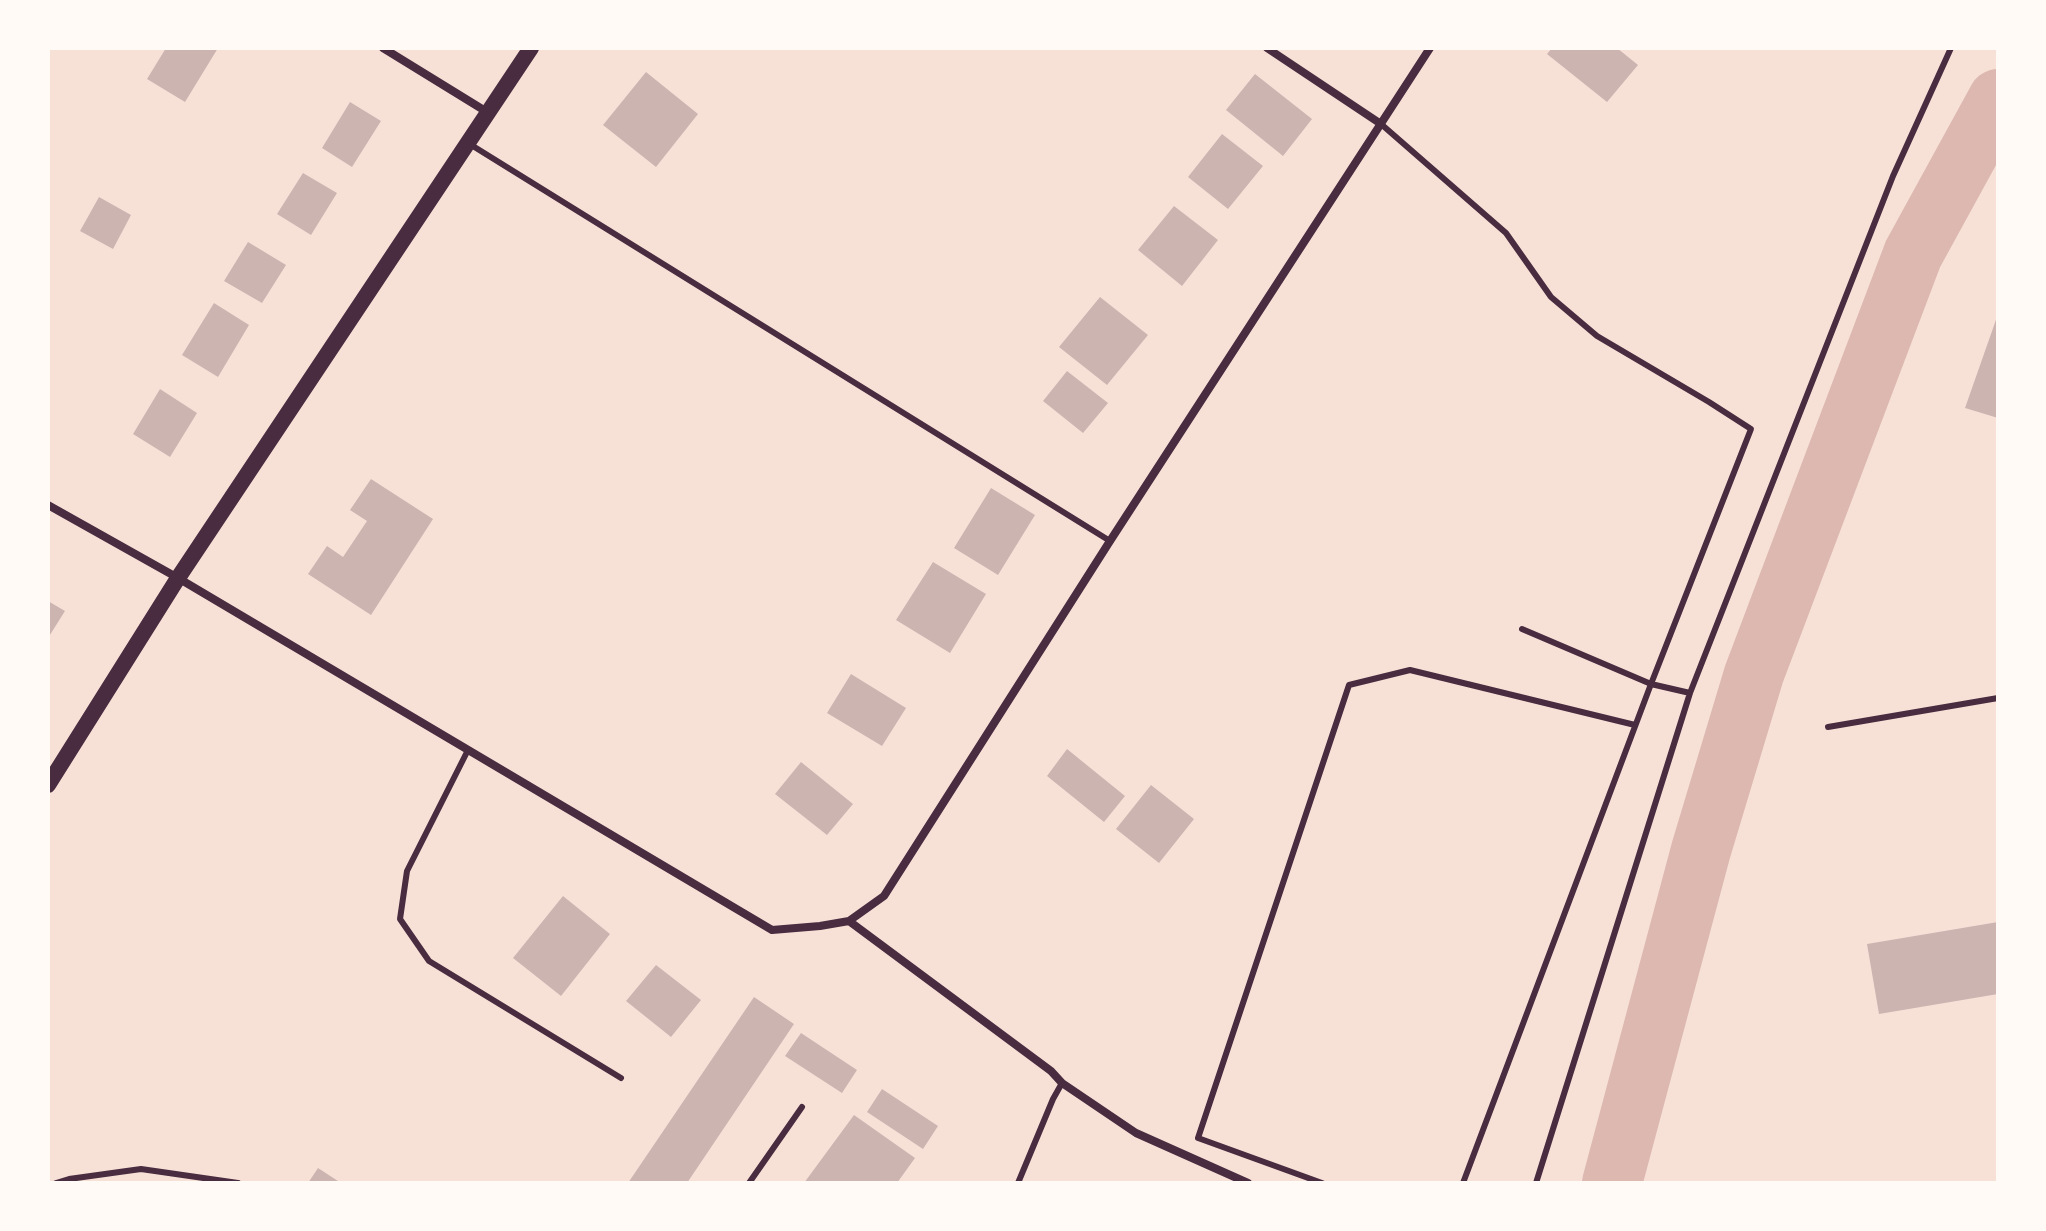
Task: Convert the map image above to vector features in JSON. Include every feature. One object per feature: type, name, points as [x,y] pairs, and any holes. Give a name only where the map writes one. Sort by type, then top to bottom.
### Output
[{"type":"main road","points":[[48,785],[178,578],[531,48]]},
{"type":"street","points":[[383,48],[487,112]]},
{"type":"street","points":[[1267,48],[1381,124]]},
{"type":"street","points":[[48,505],[178,578],[772,930],[849,921],[884,896],[1430,48]]},
{"type":"street","points":[[849,921],[1051,1071],[1062,1083],[1136,1133],[1248,1183]]},
{"type":"lane","points":[[1536,1183],[1690,693],[1887,191],[1951,48]]},
{"type":"lane","points":[[1381,124],[1506,233],[1551,297],[1597,336],[1751,429],[1635,725],[1463,1183]]},
{"type":"lane","points":[[468,143],[1110,541]]},
{"type":"lane","points":[[1522,629],[1651,684],[1690,693]]},
{"type":"lane","points":[[1322,1183],[1198,1138],[1349,685],[1410,670],[1635,725]]},
{"type":"lane","points":[[1828,727],[1998,698]]},
{"type":"lane","points":[[468,750],[407,871],[400,919],[429,961],[621,1078]]},
{"type":"lane","points":[[1018,1183],[1062,1083]]},
{"type":"lane","points":[[749,1183],[802,1107]]},
{"type":"lane","points":[[56,1183],[141,1169],[238,1183]]},
{"type":"building","points":[[166,48],[218,48],[185,102],[147,79]]},
{"type":"building","points":[[1552,48],[1617,48],[1638,65],[1607,102],[1547,54]]},
{"type":"building","points":[[646,72],[698,114],[656,167],[603,125]]},
{"type":"building","points":[[1255,74],[1312,119],[1283,156],[1226,110]]},
{"type":"building","points":[[350,102],[381,121],[352,167],[322,148]]},
{"type":"building","points":[[1222,134],[1263,166],[1228,209],[1188,177]]},
{"type":"building","points":[[303,173],[337,193],[311,235],[277,214]]},
{"type":"building","points":[[99,197],[131,215],[113,249],[80,231]]},
{"type":"building","points":[[1174,206],[1218,240],[1182,286],[1138,250]]},
{"type":"building","points":[[248,242],[286,265],[262,303],[224,281]]},
{"type":"building","points":[[1100,297],[1148,335],[1107,385],[1059,347]]},
{"type":"building","points":[[214,303],[249,325],[218,377],[182,355]]},
{"type":"building","points":[[1998,314],[1998,418],[1965,408]]},
{"type":"building","points":[[1067,371],[1108,403],[1083,433],[1043,401]]},
{"type":"building","points":[[160,389],[197,413],[170,457],[133,434]]},
{"type":"building","points":[[371,479],[433,519],[371,615],[308,574],[327,546],[343,557],[367,521],[350,510]]},
{"type":"building","points":[[991,488],[1035,515],[998,575],[954,548]]},
{"type":"building","points":[[933,562],[986,594],[950,653],[896,620]]},
{"type":"building","points":[[48,601],[65,611],[48,638]]},
{"type":"building","points":[[851,674],[906,708],[882,746],[827,713]]},
{"type":"building","points":[[1067,749],[1125,796],[1104,822],[1047,776]]},
{"type":"building","points":[[801,762],[853,804],[827,835],[775,794]]},
{"type":"building","points":[[1151,785],[1194,819],[1159,863],[1116,829]]},
{"type":"building","points":[[563,896],[610,934],[561,996],[513,958]]},
{"type":"building","points":[[1998,922],[1998,994],[1879,1014],[1867,944]]},
{"type":"building","points":[[656,965],[701,1000],[671,1037],[626,1001]]},
{"type":"building","points":[[754,997],[794,1024],[687,1183],[628,1183]]},
{"type":"building","points":[[801,1033],[857,1070],[842,1093],[785,1056]]},
{"type":"building","points":[[882,1089],[938,1126],[923,1149],[867,1112]]},
{"type":"building","points":[[854,1115],[915,1158],[897,1183],[804,1183]]},
{"type":"building","points":[[318,1168],[341,1183],[308,1183]]},
{"type":"waterway","points":[[1612,1183],[1701,850],[1754,674],[1913,254],[1998,99]]}]
